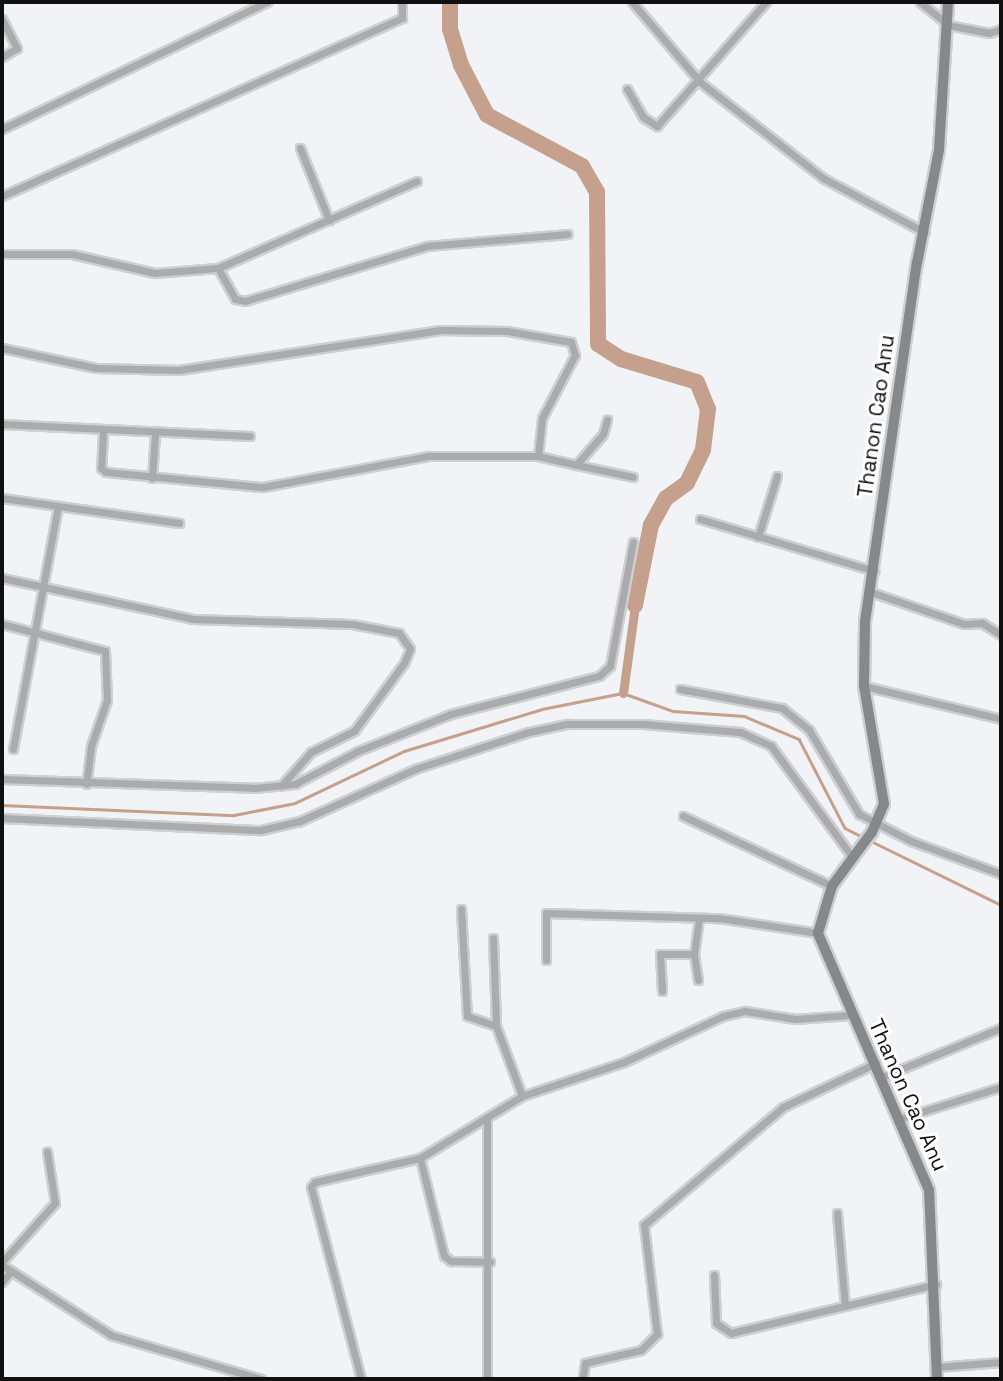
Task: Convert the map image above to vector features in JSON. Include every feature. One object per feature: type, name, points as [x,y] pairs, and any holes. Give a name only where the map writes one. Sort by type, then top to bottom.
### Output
[{"type":"street","points":[[2,129],[267,2]]},
{"type":"street","points":[[2,197],[402,19],[402,2]]},
{"type":"street","points":[[632,2],[700,82],[823,178],[924,232]]},
{"type":"street","points":[[627,89],[643,117],[657,126],[700,82],[766,2]]},
{"type":"street","points":[[920,2],[948,24],[989,33],[1001,29]]},
{"type":"street","name":"Thanon Cao Anu","points":[[875,828],[884,790],[864,686],[871,592],[924,232],[939,150],[948,2]]},
{"type":"street","points":[[2,19],[17,48],[2,57]]},
{"type":"street","points":[[300,148],[329,220]]},
{"type":"street","points":[[2,254],[72,254],[155,274],[218,268],[417,181]]},
{"type":"street","points":[[218,268],[235,299],[245,301],[427,246],[568,234]]},
{"type":"street","points":[[2,348],[96,368],[179,370],[439,330],[507,331],[570,342],[575,355],[542,418],[538,456]]},
{"type":"street","points":[[576,465],[603,434],[607,420]]},
{"type":"street","points":[[2,425],[103,433],[250,436]]},
{"type":"street","points":[[103,433],[103,471],[152,478],[263,487],[429,456],[538,456],[633,477]]},
{"type":"street","points":[[152,478],[155,434]]},
{"type":"street","points":[[758,537],[777,476]]},
{"type":"street","points":[[2,498],[178,523]]},
{"type":"street","points":[[13,748],[37,633],[58,507]]},
{"type":"street","points":[[700,520],[874,571]]},
{"type":"street","points":[[2,779],[86,784],[281,786],[451,714],[606,671],[633,542]]},
{"type":"street","points":[[2,578],[161,614],[352,624],[399,633],[407,639],[404,663],[354,732],[312,752],[281,786]]},
{"type":"street","points":[[871,592],[964,624],[982,623],[1001,635]]},
{"type":"street","points":[[2,624],[105,651],[107,700],[91,746],[86,784]]},
{"type":"street","points":[[864,686],[1001,719]]},
{"type":"street","points":[[680,689],[782,708],[809,730],[859,814],[875,828],[1001,874]]},
{"type":"street","points":[[2,818],[261,830],[300,821],[415,769],[529,732],[568,724],[643,724],[740,732],[771,746],[853,858]]},
{"type":"street","points":[[683,816],[832,887]]},
{"type":"street","points":[[546,960],[546,913],[699,918],[818,933],[832,887],[875,828]]},
{"type":"street","points":[[461,909],[467,1016],[496,1026]]},
{"type":"street","points":[[698,980],[694,954],[699,918]]},
{"type":"street","name":"Thanon Cao Anu","points":[[818,933],[850,1015],[902,1118],[929,1190],[937,1284],[937,1379]]},
{"type":"street","points":[[492,938],[496,1026],[522,1096]]},
{"type":"street","points":[[662,990],[660,954],[694,954]]},
{"type":"street","points":[[361,1379],[312,1188],[420,1158],[522,1096],[624,1062],[735,1013],[795,1019],[850,1015]]},
{"type":"street","points":[[883,1077],[1001,1028]]},
{"type":"street","points":[[583,1376],[585,1363],[641,1350],[657,1334],[644,1225],[783,1107],[876,1063]]},
{"type":"street","points":[[902,1118],[1001,1087]]},
{"type":"street","points":[[487,1119],[490,1262],[487,1379]]},
{"type":"street","points":[[47,1152],[55,1203],[2,1264],[111,1335],[261,1379]]},
{"type":"street","points":[[420,1158],[444,1256],[451,1261],[490,1262]]},
{"type":"street","points":[[837,1213],[845,1306]]},
{"type":"street","points":[[2,1282],[11,1271]]},
{"type":"street","points":[[714,1275],[716,1323],[724,1332],[937,1284]]},
{"type":"street","points":[[937,1367],[1001,1362]]},
{"type":"waterway","points":[[450,2],[450,29],[461,65],[487,115],[582,166],[597,192],[598,344],[621,359],[697,382],[708,409],[703,450],[687,483],[666,498],[651,525],[635,605]]},
{"type":"waterway","points":[[623,693],[635,605]]},
{"type":"waterway","points":[[2,805],[234,815],[295,803],[404,751],[542,709],[623,693],[673,711],[744,716],[799,739],[845,828],[865,838]]},
{"type":"waterway","points":[[871,841],[1001,905]]}]
